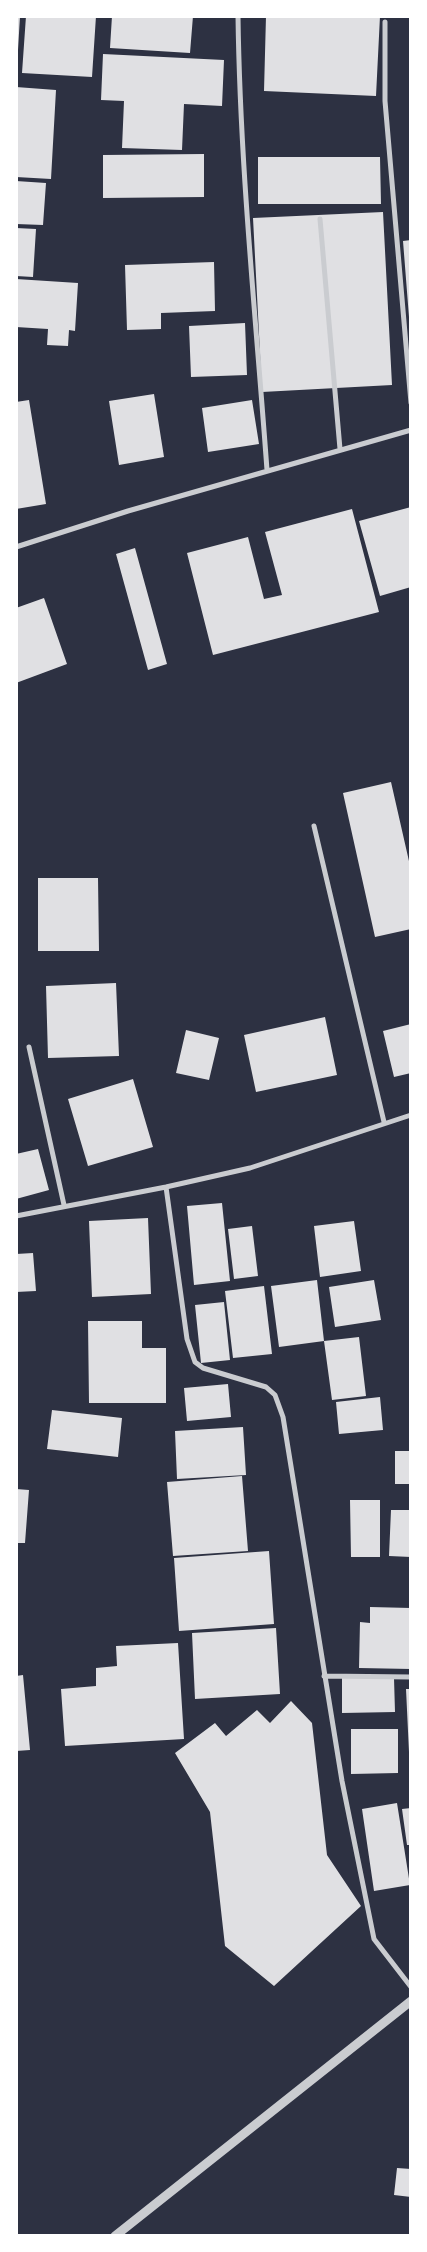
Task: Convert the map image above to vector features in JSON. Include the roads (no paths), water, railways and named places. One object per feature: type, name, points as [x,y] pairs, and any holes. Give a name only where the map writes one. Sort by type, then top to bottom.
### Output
[{"type":"street","points":[[238,16],[247,196],[267,470]]},
{"type":"street","points":[[385,22],[385,101],[411,403]]},
{"type":"street","points":[[320,219],[340,449]]},
{"type":"street","points":[[16,547],[128,511],[411,430]]},
{"type":"street","points":[[314,826],[384,1122]]},
{"type":"street","points":[[29,1047],[64,1205]]},
{"type":"street","points":[[16,1216],[64,1205],[166,1187],[250,1168],[384,1122],[411,1115]]},
{"type":"street","points":[[166,1187],[187,1339],[195,1362],[203,1368],[266,1387],[274,1395],[282,1416],[342,1781],[374,1938],[411,1987]]},
{"type":"street","points":[[324,1676],[411,1677]]},
{"type":"street","points":[[115,2236],[411,2001]]}]
